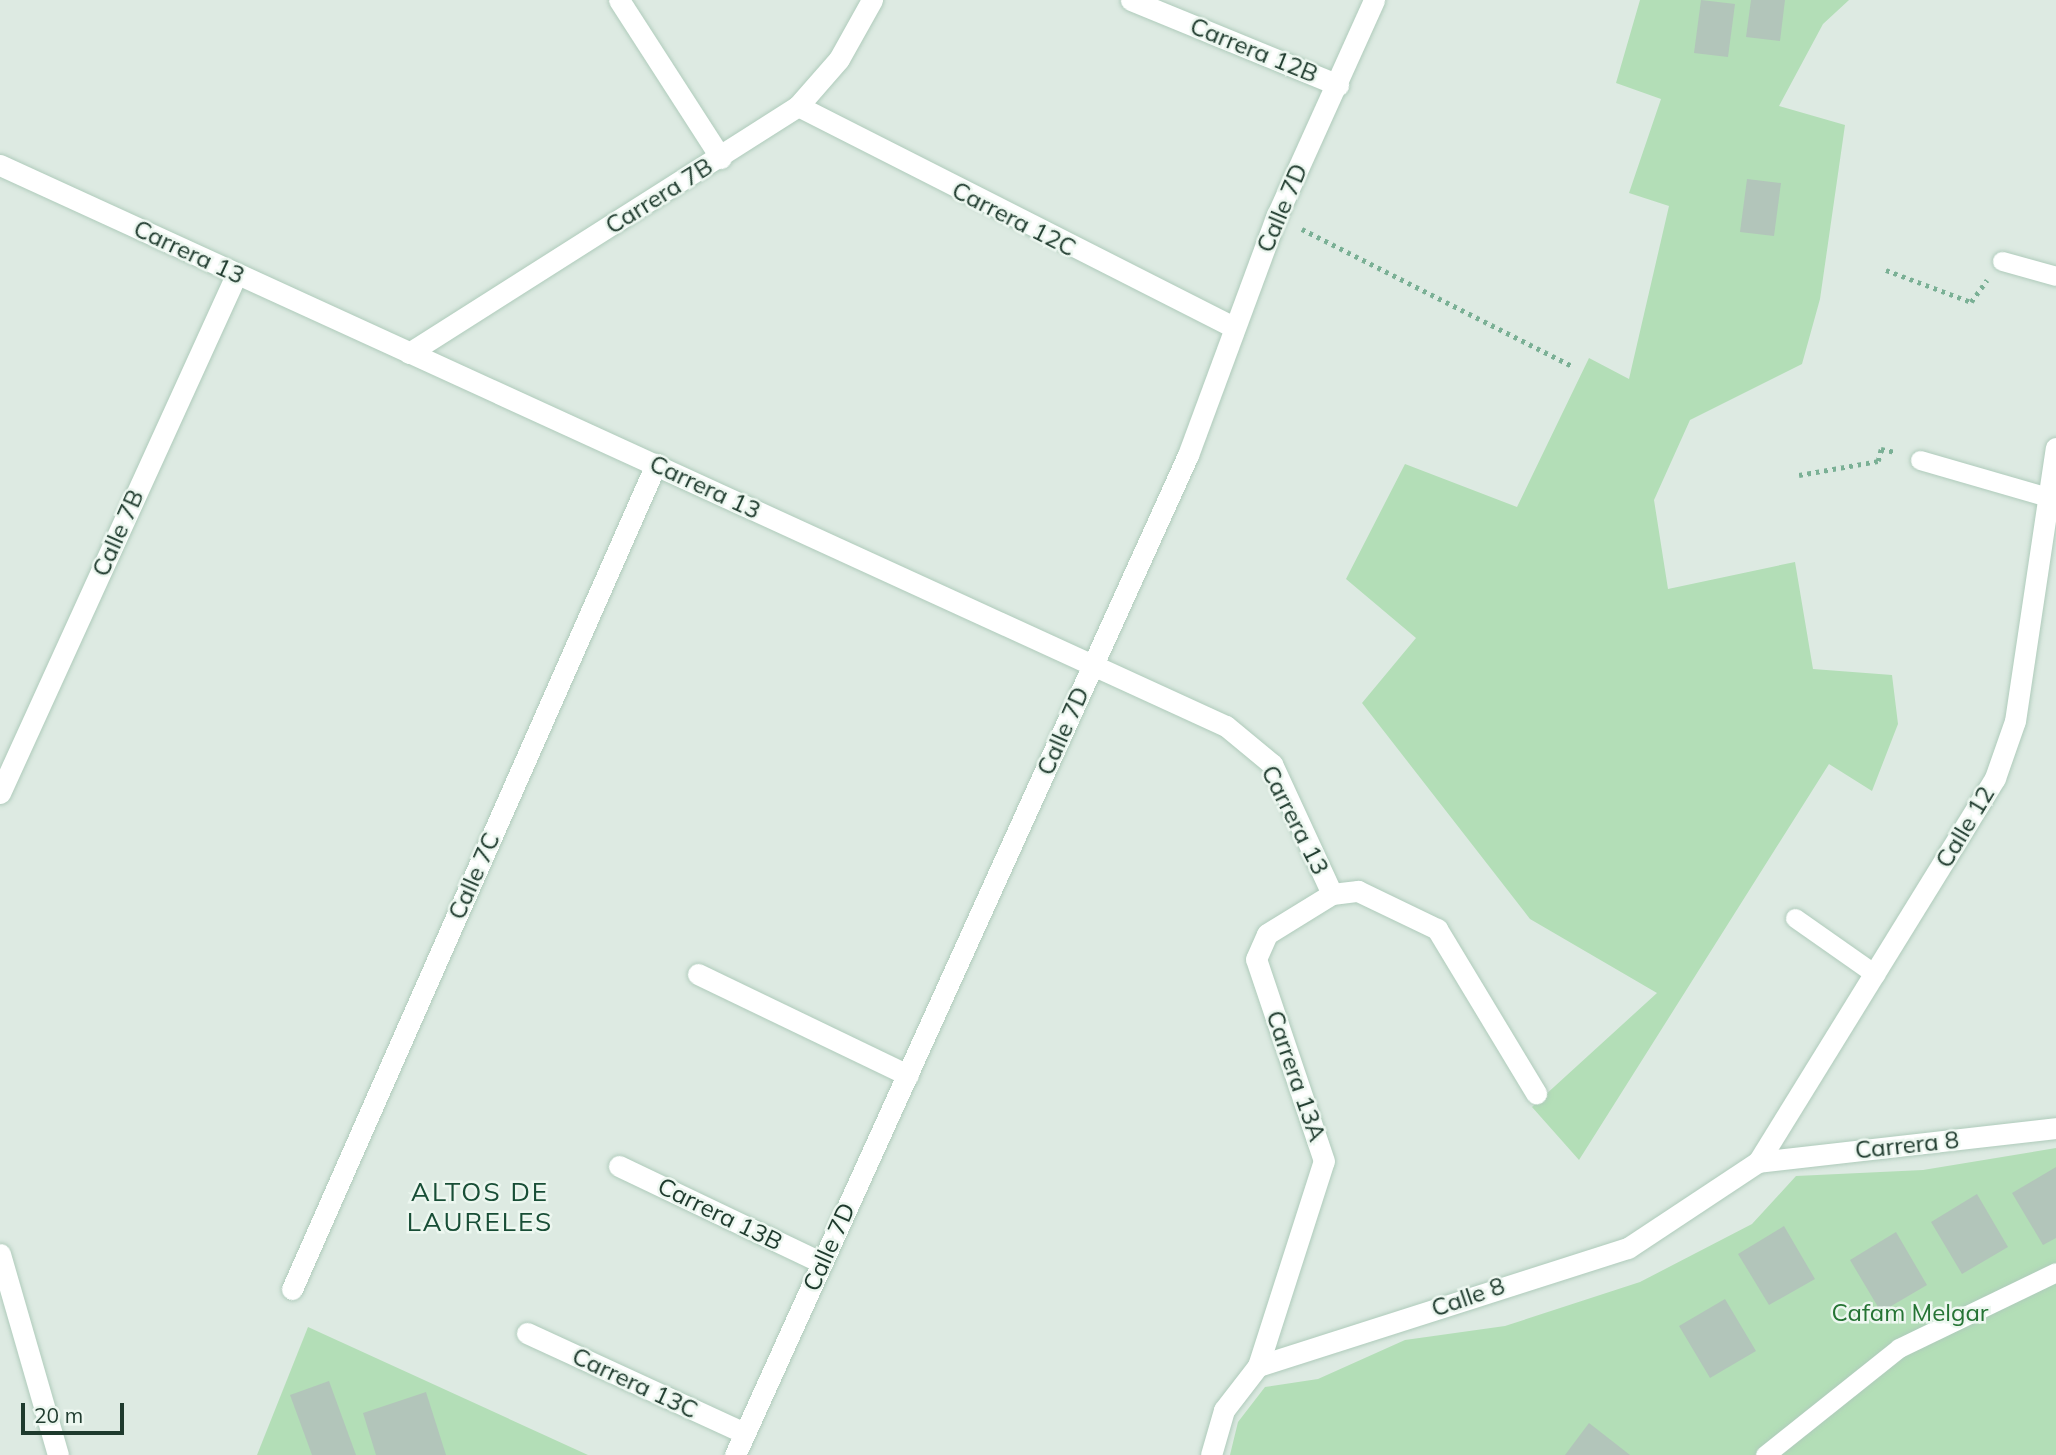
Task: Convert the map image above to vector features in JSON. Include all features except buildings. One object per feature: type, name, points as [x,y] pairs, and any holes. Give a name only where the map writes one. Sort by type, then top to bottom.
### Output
[{"type":"street","points":[[619,0],[721,158]]},
{"type":"street","name":"Carrera 7B","points":[[409,353],[721,158],[798,106],[839,59],[872,0]]},
{"type":"street","name":"Carrera 12B","points":[[1130,0],[1338,85]]},
{"type":"street","name":"Calle 7D","points":[[735,1455],[1188,456],[1233,327],[1277,215],[1338,85],[1374,0]]},
{"type":"street","name":"Carrera 12C","points":[[798,106],[1233,327]]},
{"type":"street","name":"Carrera 13","points":[[0,165],[1226,726],[1272,764],[1332,894]]},
{"type":"street","name":"Calle 7B","points":[[0,793],[237,273]]},
{"type":"street","name":"Calle 12","points":[[1758,1162],[1995,778],[2015,721],[2056,448]]},
{"type":"street","name":"Calle 7C","points":[[292,1289],[656,464]]},
{"type":"street","points":[[1332,894],[1358,891],[1437,929],[1536,1093]]},
{"type":"street","name":"Carrera 13A","points":[[1258,1366],[1324,1161],[1257,946],[1332,894]]},
{"type":"street","points":[[698,974],[908,1074]]},
{"type":"street","name":"Carrera 8","points":[[1758,1162],[2056,1128]]},
{"type":"street","name":"Calle 8","points":[[1258,1366],[1628,1248],[1758,1162]]},
{"type":"street","name":"Carrera 13B","points":[[619,1166],[822,1263]]},
{"type":"street","points":[[0,1254],[58,1455]]},
{"type":"street","name":"Carrera 13C","points":[[527,1333],[744,1433]]},
{"type":"street","points":[[1211,1455],[1224,1410],[1258,1366]]},
{"type":"lane","points":[[2002,261],[2056,276]]},
{"type":"lane","points":[[1920,460],[2048,497]]},
{"type":"lane","points":[[1794,918],[1875,974]]},
{"type":"lane","points":[[1765,1455],[1899,1348],[2056,1272]]},
{"type":"path","points":[[1277,215],[1572,366]]},
{"type":"path","points":[[1886,270],[1971,302],[2002,261]]},
{"type":"path","points":[[1799,475],[1878,461],[1881,449],[1920,460]]},
{"type":"green space","points":[[1640,0],[1849,0],[1823,24],[1779,106],[1845,125],[1820,299],[1802,364],[1690,420],[1654,500],[1668,589],[1795,562],[1813,669],[1892,675],[1898,724],[1872,791],[1829,764],[1579,1160],[1532,1107],[1657,993],[1530,919],[1362,703],[1416,638],[1346,579],[1405,464],[1517,507],[1589,358],[1629,379],[1669,206],[1629,193],[1661,99],[1616,83]]},
{"type":"green space","name":"Cafam Melgar","points":[[2056,1148],[2056,1455],[1230,1455],[1238,1422],[1265,1387],[1318,1379],[1405,1340],[1505,1326],[1640,1282],[1752,1224],[1796,1176],[1923,1170]]},
{"type":"green space","points":[[308,1327],[588,1455],[257,1455]]},
{"type":"district","name":"ALTOS DE LAURELES","points":[[480,1207]]}]
